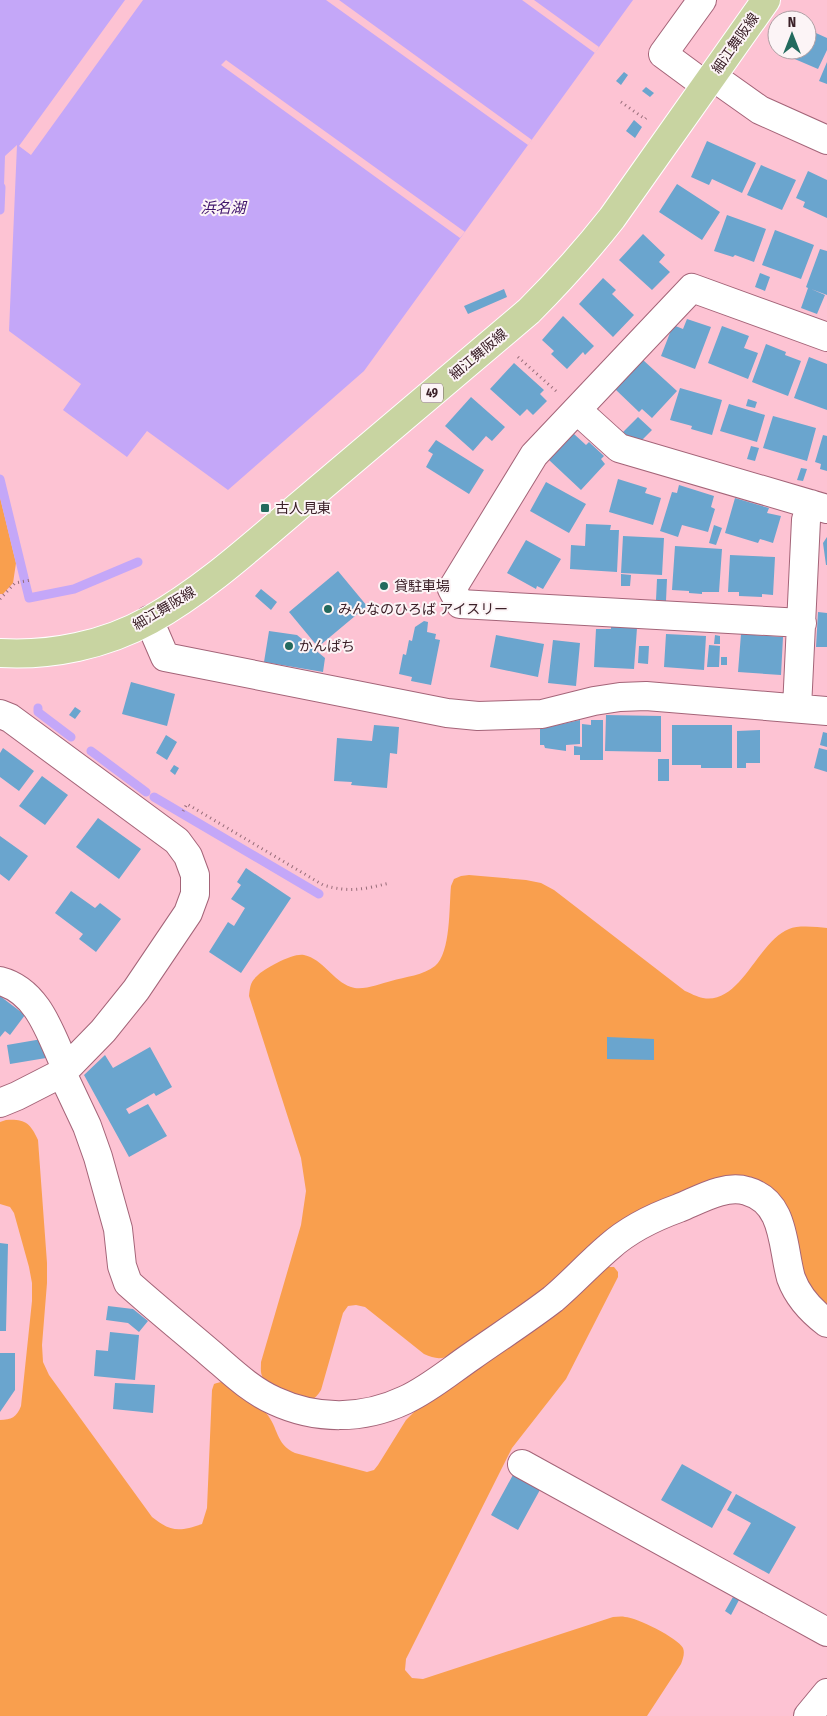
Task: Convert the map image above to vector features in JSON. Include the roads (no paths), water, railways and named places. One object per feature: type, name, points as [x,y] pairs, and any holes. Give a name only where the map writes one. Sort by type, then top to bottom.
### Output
[{"type":"main road","name":"細江舞阪線","points":[[1,657],[82,646],[116,635],[149,620],[180,602],[251,547],[528,311],[586,251],[612,218],[766,0]]},
{"type":"street","points":[[702,0],[663,54],[760,110],[827,140]]},
{"type":"street","points":[[802,623],[460,604],[452,589],[534,455],[692,288],[827,337]]},
{"type":"street","points":[[577,410],[619,448],[819,507],[806,520],[797,708]]},
{"type":"street","points":[[149,620],[165,657],[447,713],[502,716],[542,714],[594,701],[646,696],[827,711]]},
{"type":"street","points":[[0,714],[10,718],[177,841],[188,856],[195,875],[195,894],[188,913],[136,990],[103,1030],[64,1070],[18,1096],[0,1103]]},
{"type":"street","points":[[0,981],[18,988],[36,1006],[64,1070],[98,1157],[118,1229],[122,1266],[128,1283],[250,1386],[273,1400],[299,1410],[326,1415],[353,1415],[380,1410],[406,1400],[532,1314],[572,1282],[610,1246],[635,1228],[664,1214],[732,1189],[747,1191],[761,1197],[771,1207],[784,1237],[791,1277],[799,1295],[811,1310],[827,1323]]},
{"type":"street","points":[[522,1464],[827,1632]]},
{"type":"street","points":[[808,1716],[827,1693]]},
{"type":"water","name":"浜名湖","points":[[0,0],[633,0],[364,371],[228,490],[147,431],[127,457],[63,410],[81,384],[9,331],[17,145],[5,156],[4,186],[0,187]]},
{"type":"waterway","points":[[0,210],[1,187]]},
{"type":"waterway","points":[[0,479],[29,598],[74,589],[138,562]]},
{"type":"waterway","points":[[38,708],[38,712],[71,737]]},
{"type":"waterway","points":[[91,751],[146,792]]},
{"type":"waterway","points":[[154,797],[319,894]]},
{"type":"place","name":"古人見東","points":[[265,508]]},
{"type":"place","name":"貸駐車場","points":[[384,586]]},
{"type":"place","name":"みんなのひろば アイスリー","points":[[328,609]]},
{"type":"place","name":"かんぱち","points":[[289,646]]}]
